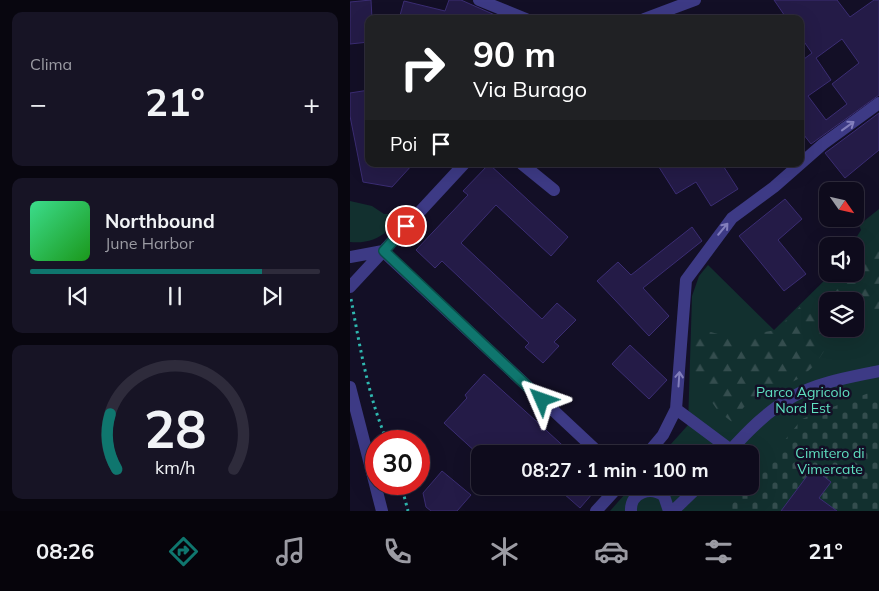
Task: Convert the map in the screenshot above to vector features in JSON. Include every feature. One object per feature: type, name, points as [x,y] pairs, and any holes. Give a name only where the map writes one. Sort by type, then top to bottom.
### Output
[{"type":"street","points":[[479,0],[516,15]]},
{"type":"street","points":[[655,15],[695,0]]},
{"type":"street","points":[[804,161],[823,144],[879,103]]},
{"type":"street","points":[[350,293],[384,251],[461,167]]},
{"type":"street","points":[[526,167],[554,190]]},
{"type":"street","points":[[655,445],[663,435],[676,409],[686,280],[696,263],[732,218],[774,187],[797,167]]},
{"type":"street","points":[[350,258],[384,251]]},
{"type":"street","points":[[384,251],[590,445]]},
{"type":"street","points":[[736,445],[763,417],[795,395],[817,386],[879,370]]},
{"type":"street","points":[[350,387],[382,511]]},
{"type":"street","points":[[676,409],[720,445]]},
{"type":"street","points":[[596,511],[611,495]]},
{"type":"street","points":[[631,511],[633,495]]},
{"type":"street","points":[[662,495],[668,502],[671,511],[688,495]]},
{"type":"path","points":[[350,293],[363,366],[382,430]]},
{"type":"path","points":[[404,495],[408,511]]},
{"type":"green space","points":[[350,201],[372,206],[384,214],[393,214],[407,205],[391,228],[377,238],[369,241],[350,242]]},
{"type":"green space","name":"Parco Agricolo Nord Est","points":[[879,209],[879,511],[610,511],[624,495],[759,495],[759,445],[670,445],[688,425],[692,296],[699,276],[708,265],[774,330],[823,282],[864,282],[864,237],[857,237],[860,228],[864,228],[864,221]]},
{"type":"green space","points":[[879,245],[879,315],[873,310],[864,307],[864,292],[837,292],[829,282],[864,282],[864,265]]},
{"type":"green space","points":[[806,301],[817,301],[819,303],[819,337],[824,337],[826,348],[815,365],[800,378],[744,407],[732,422],[718,411],[705,392],[694,381],[692,363],[697,357],[692,343],[703,330],[733,338],[776,330]]},
{"type":"green space","name":"Cimitero di Vimercate","points":[[879,389],[879,511],[727,511],[740,495],[759,495],[759,472],[802,419]]},
{"type":"building","points":[[371,0],[372,15],[365,15],[365,42],[350,44],[350,2]]},
{"type":"building","points":[[449,0],[461,0],[495,15],[400,15],[404,1],[445,11]]},
{"type":"building","points":[[774,0],[837,0],[850,17],[874,0],[879,0],[879,95],[811,144],[804,135],[804,59],[812,53],[804,42],[804,15],[784,15]],"holes":[[[842,39],[859,63],[832,84],[847,104],[826,120],[808,96],[831,80],[816,58]]]},
{"type":"building","points":[[365,91],[365,167],[410,167],[392,187],[363,182],[350,116],[350,93]]},
{"type":"building","points":[[879,113],[879,150],[845,178],[825,153]]},
{"type":"building","points":[[486,167],[492,167],[568,237],[551,256],[496,205],[461,243],[542,319],[557,303],[576,320],[554,342],[559,346],[543,363],[525,347],[529,343],[442,261],[435,268],[416,250],[468,195],[463,191]]},
{"type":"building","points":[[659,167],[724,167],[738,189],[711,206],[696,182],[676,194]]},
{"type":"building","points":[[785,199],[802,219],[778,240],[806,274],[784,291],[739,236]]},
{"type":"building","points":[[692,227],[702,241],[643,288],[669,316],[649,336],[597,281],[618,262],[631,275]]},
{"type":"building","points":[[630,345],[667,380],[649,399],[612,364]]},
{"type":"building","points":[[484,374],[562,445],[471,445],[471,448],[444,423],[467,398],[465,395]]},
{"type":"building","points":[[813,468],[831,482],[819,498],[837,511],[781,511]]},
{"type":"building","points":[[442,471],[471,495],[457,511],[431,511],[426,507],[423,495],[430,495],[430,485]]},
{"type":"building","points":[[565,495],[591,495],[580,508]]},
{"type":"route","points":[[406,226],[384,251],[542,400]]}]
